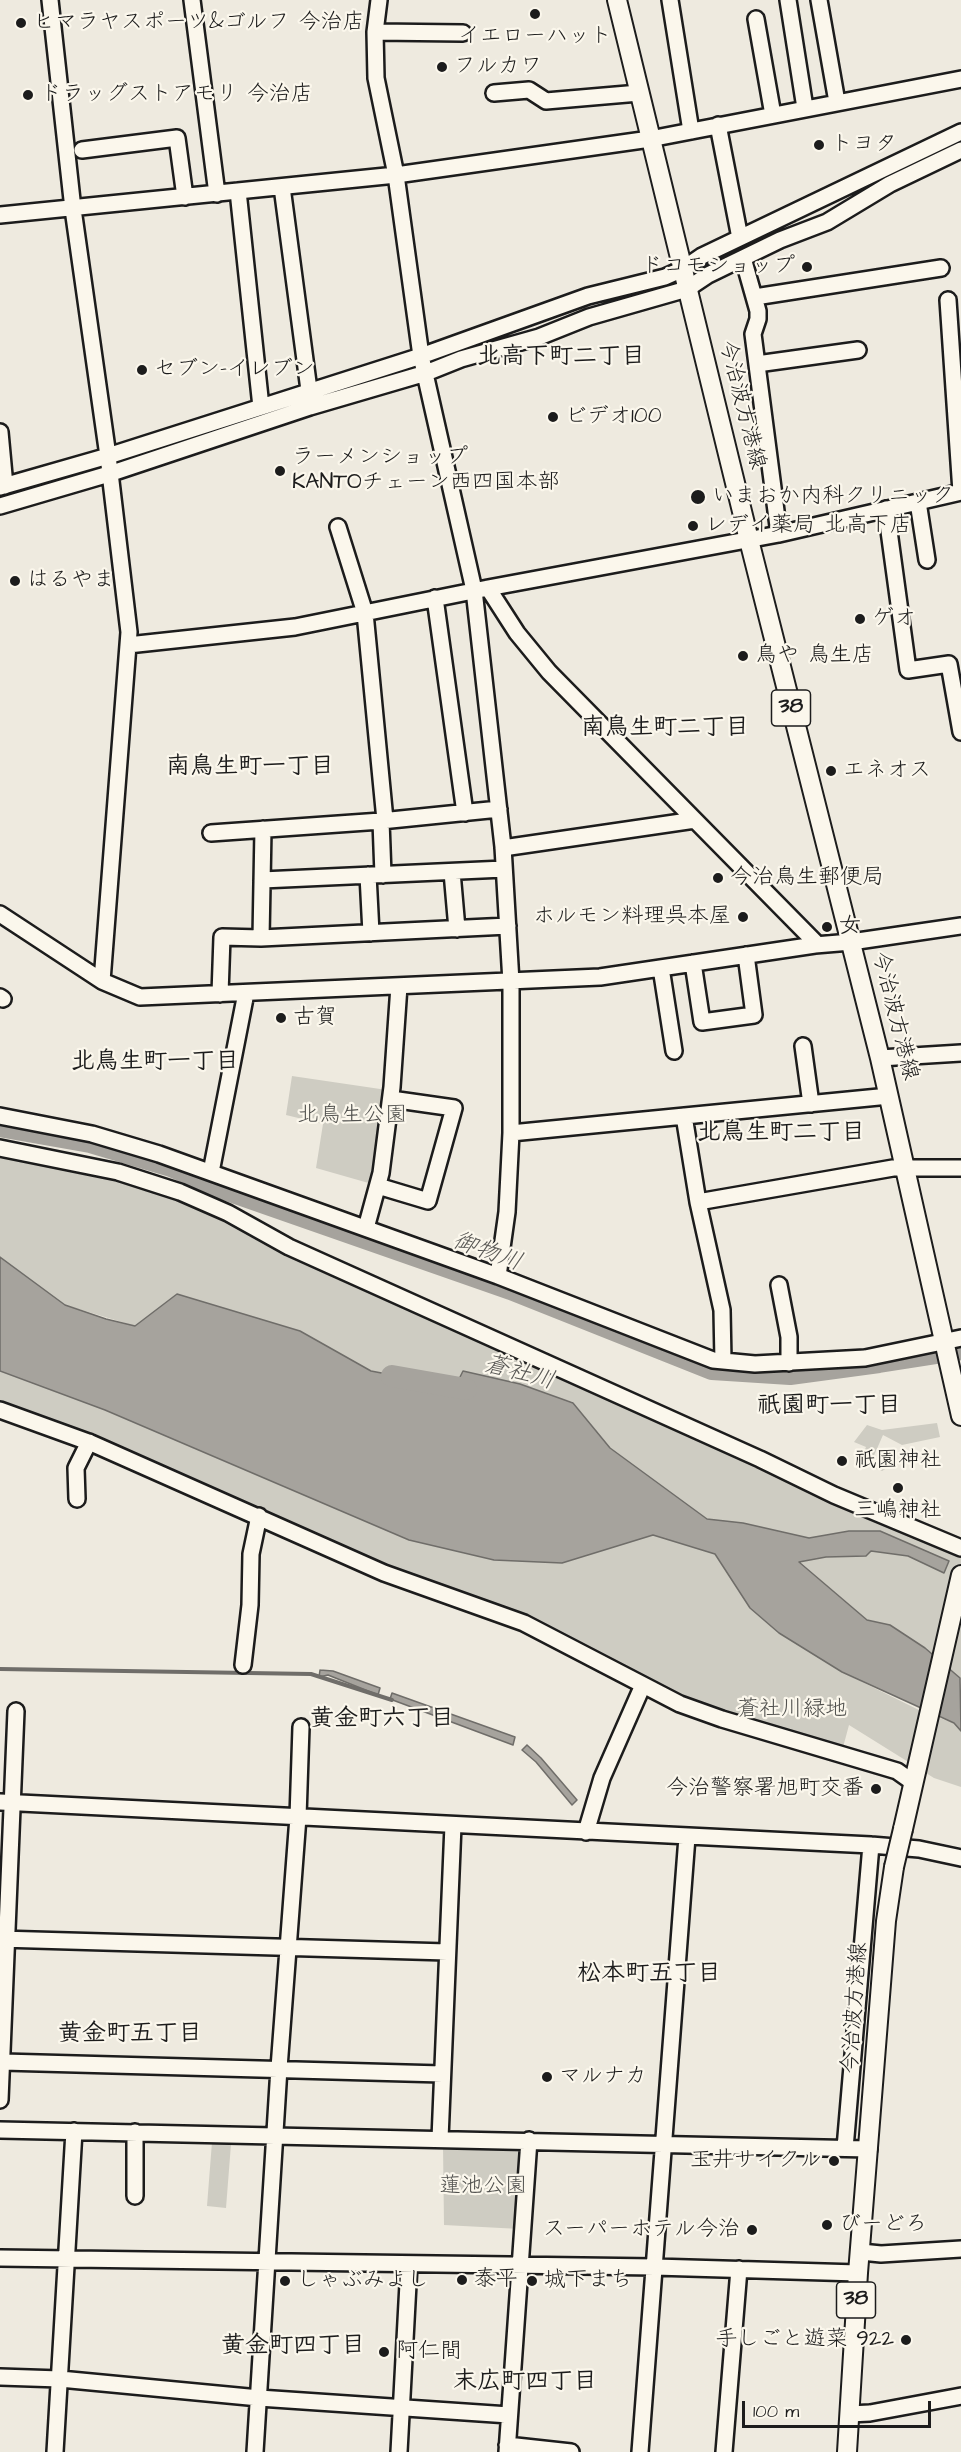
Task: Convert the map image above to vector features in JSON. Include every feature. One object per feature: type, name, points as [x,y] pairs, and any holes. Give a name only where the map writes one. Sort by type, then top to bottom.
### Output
[{"type":"main road","name":"今治波方港線","points":[[617,0],[749,540],[880,1058],[905,1168],[953,1340],[961,1416]]},
{"type":"main road","name":"今治波方港線","points":[[847,2452],[858,2273],[886,1921],[894,1867],[961,1575]]},
{"type":"street","points":[[50,0],[74,209],[108,456],[129,632],[102,981]]},
{"type":"street","points":[[192,0],[217,194]]},
{"type":"street","points":[[379,0],[375,32],[376,78],[396,174],[422,356],[481,589],[503,848],[511,982],[511,1133],[507,1212],[498,1276]]},
{"type":"street","points":[[670,0],[691,131]]},
{"type":"street","points":[[788,0],[805,108]]},
{"type":"street","points":[[819,0],[837,102]]},
{"type":"street","points":[[756,19],[773,115]]},
{"type":"street","points":[[375,32],[463,33]]},
{"type":"street","points":[[0,215],[396,174],[650,138],[961,79]]},
{"type":"street","points":[[494,93],[529,90],[546,101],[639,93]]},
{"type":"street","points":[[718,125],[740,238]]},
{"type":"street","points":[[0,432],[3,487],[108,456],[309,390],[422,356],[588,296],[665,277],[683,269],[702,256],[961,132]]},
{"type":"street","points":[[82,150],[177,138],[185,197]]},
{"type":"street","points":[[0,506],[109,474],[310,407],[426,373],[461,358],[538,337],[589,317],[687,289],[708,275],[743,258],[827,222],[890,184],[961,150]]},
{"type":"street","points":[[282,187],[309,390]]},
{"type":"street","points":[[238,191],[261,407]]},
{"type":"street","points":[[743,258],[759,319],[753,334],[779,534]]},
{"type":"street","points":[[755,297],[941,268]]},
{"type":"street","points":[[128,645],[295,627],[481,589],[779,534],[961,492],[948,300]]},
{"type":"street","points":[[757,364],[858,350]]},
{"type":"street","points":[[918,502],[927,560]]},
{"type":"street","points":[[886,509],[908,670],[949,664],[961,732]]},
{"type":"street","points":[[338,527],[365,613],[383,820],[371,933]]},
{"type":"street","points":[[481,589],[549,672],[818,944]]},
{"type":"street","points":[[435,598],[465,813]]},
{"type":"street","points":[[211,832],[499,809]]},
{"type":"street","points":[[503,848],[695,820]]},
{"type":"street","points":[[261,938],[263,829]]},
{"type":"street","points":[[262,880],[504,869]]},
{"type":"street","points":[[452,872],[457,929]]},
{"type":"street","points":[[1,916],[102,981],[140,997],[600,977],[818,944],[851,942],[961,926]]},
{"type":"street","points":[[220,994],[222,937],[261,938],[508,926]]},
{"type":"street","points":[[693,963],[702,1022],[754,1015],[746,955]]},
{"type":"street","points":[[661,968],[674,1051]]},
{"type":"street","points":[[366,1228],[378,1186],[391,1099],[399,986]]},
{"type":"street","points":[[211,1172],[246,993]]},
{"type":"street","points":[[803,1046],[811,1104]]},
{"type":"street","points":[[880,1058],[961,1053]]},
{"type":"street","points":[[511,1133],[889,1096]]},
{"type":"street","points":[[378,1186],[428,1201],[454,1108],[391,1099]]},
{"type":"street","points":[[0,1116],[92,1134],[211,1172],[498,1276],[712,1360],[755,1364],[866,1358],[953,1340]]},
{"type":"street","points":[[684,1116],[698,1202],[722,1310],[723,1361]]},
{"type":"street","points":[[0,1148],[118,1172],[180,1192],[228,1213],[290,1247],[760,1459],[834,1495],[961,1548]]},
{"type":"street","points":[[698,1202],[905,1168],[961,1168]]},
{"type":"street","points":[[779,1285],[789,1337],[789,1363]]},
{"type":"street","points":[[0,1410],[89,1442],[384,1573],[524,1623],[680,1704],[722,1719],[916,1775]]},
{"type":"street","points":[[77,1499],[76,1468],[89,1442]]},
{"type":"street","points":[[243,1665],[250,1605],[251,1554],[259,1516]]},
{"type":"street","points":[[586,1832],[602,1778],[643,1685]]},
{"type":"street","points":[[0,2100],[3,2062],[7,1803],[16,1711]]},
{"type":"street","points":[[255,2452],[279,2068],[298,1817],[301,1727]]},
{"type":"street","points":[[7,1803],[871,1845],[919,1849],[961,1858]]},
{"type":"street","points":[[440,2139],[453,1825]]},
{"type":"street","points":[[640,2452],[687,1837]]},
{"type":"street","points":[[845,2148],[871,1845]]},
{"type":"street","points":[[4,1939],[447,1952]]},
{"type":"street","points":[[3,2062],[442,2074]]},
{"type":"street","points":[[0,2130],[869,2149]]},
{"type":"street","points":[[55,2452],[74,2131]]},
{"type":"street","points":[[135,2132],[135,2196]]},
{"type":"street","points":[[529,2140],[507,2449],[571,2452]]},
{"type":"street","points":[[861,2252],[881,2254],[961,2249]]},
{"type":"street","points":[[0,2258],[519,2267],[655,2267],[858,2273]]},
{"type":"street","points":[[399,2452],[409,2265]]},
{"type":"street","points":[[724,2452],[739,2269]]},
{"type":"street","points":[[0,2377],[60,2379],[259,2398],[508,2415]]},
{"type":"street","points":[[849,2414],[870,2413],[961,2396]]},
{"type":"green space","name":"北鳥生公園","points":[[292,1076],[387,1090],[372,1184],[316,1168],[323,1124],[286,1115]]},
{"type":"green space","points":[[0,1154],[104,1174],[171,1194],[951,1551],[961,1558],[961,1680],[938,1659],[890,1625],[867,1620],[799,1561],[826,1557],[866,1556],[871,1551],[908,1556],[944,1572],[880,1531],[849,1531],[809,1538],[743,1523],[707,1519],[610,1448],[573,1402],[463,1371],[454,1387],[371,1371],[300,1331],[135,1326],[65,1305],[0,1257]]},
{"type":"green space","name":"蒼社川緑地","points":[[0,1370],[91,1404],[365,1519],[494,1560],[562,1563],[653,1535],[715,1554],[750,1608],[779,1633],[842,1672],[923,1712],[954,1723],[961,1731],[961,1787],[934,1778],[849,1725],[842,1751],[686,1700],[386,1567],[0,1404]]},
{"type":"green space","points":[[937,1423],[940,1437],[902,1445],[883,1435],[872,1460],[887,1468],[882,1471],[860,1462],[866,1447],[854,1442],[867,1425],[882,1430]]},
{"type":"green space","points":[[212,2142],[231,2144],[226,2208],[207,2206]]},
{"type":"green space","name":"蓮池公園","points":[[443,2146],[524,2149],[520,2229],[444,2225]]},
{"type":"shaded area","points":[[0,1257],[65,1305],[106,1319],[135,1326],[177,1294],[300,1331],[371,1371],[455,1387],[463,1371],[520,1384],[573,1403],[610,1448],[707,1519],[743,1523],[809,1538],[849,1531],[880,1531],[949,1561],[944,1573],[908,1556],[871,1551],[866,1556],[826,1557],[799,1562],[867,1620],[890,1625],[925,1648],[960,1678],[961,1731],[954,1723],[842,1672],[779,1633],[750,1608],[715,1554],[653,1535],[562,1563],[494,1560],[409,1540],[105,1410],[0,1371]]},
{"type":"shaded area","points":[[320,1670],[333,1671],[380,1688],[378,1695],[328,1675],[319,1677]]},
{"type":"shaded area","points":[[392,1693],[515,1737],[513,1745],[390,1699]]},
{"type":"shaded area","points":[[527,1745],[577,1800],[572,1805],[536,1762],[522,1750]]},
{"type":"waterway","name":"御物川","points":[[0,1126],[90,1142],[171,1166],[219,1187],[511,1289],[712,1369],[790,1374],[961,1349]]},
{"type":"waterway","name":"蒼社川","points":[[392,1376],[466,1389]]},
{"type":"waterway","points":[[0,1669],[311,1674],[392,1700]]},
{"type":"place","name":"イエローハット","points":[[535,14]]},
{"type":"place","name":"ヒマラヤスポーツ&ゴルフ 今治店","points":[[21,23]]},
{"type":"place","name":"フルカワ","points":[[442,67]]},
{"type":"place","name":"ドラッグストアモリ 今治店","points":[[28,95]]},
{"type":"place","name":"トヨタ","points":[[819,145]]},
{"type":"place","name":"ドコモショップ","points":[[807,267]]},
{"type":"place","name":"セブン-イレブン","points":[[142,370]]},
{"type":"place","name":"ビデオ100","points":[[553,417]]},
{"type":"place","name":"ラーメンショップ KANTOチェーン西四国本部","points":[[280,471]]},
{"type":"place","name":"いまおか内科クリニック","points":[[698,497]]},
{"type":"place","name":"レデイ薬局 北高下店","points":[[693,526]]},
{"type":"place","name":"はるやま","points":[[15,581]]},
{"type":"place","name":"ゲオ","points":[[860,619]]},
{"type":"place","name":"鳥や 鳥生店","points":[[743,656]]},
{"type":"place","name":"エネオス","points":[[831,771]]},
{"type":"place","name":"今治鳥生郵便局","points":[[718,878]]},
{"type":"place","name":"ホルモン料理呉本屋","points":[[743,917]]},
{"type":"place","name":"女","points":[[827,927]]},
{"type":"place","name":"古賀","points":[[281,1018]]},
{"type":"place","name":"祇園神社","points":[[842,1461]]},
{"type":"place","name":"三嶋神社","points":[[898,1488]]},
{"type":"place","name":"今治警察署旭町交番","points":[[876,1789]]},
{"type":"place","name":"マルナカ","points":[[547,2077]]},
{"type":"place","name":"玉井サイクル","points":[[834,2161]]},
{"type":"place","name":"びーどろ","points":[[827,2225]]},
{"type":"place","name":"スーパーホテル今治","points":[[752,2230]]},
{"type":"place","name":"泰平","points":[[462,2280]]},
{"type":"place","name":"しゃぶみよし","points":[[285,2281]]},
{"type":"place","name":"城下まち","points":[[532,2281]]},
{"type":"place","name":"手しごと遊菜 922","points":[[906,2340]]},
{"type":"place","name":"阿仁間","points":[[384,2352]]},
{"type":"district","name":"北高下町二丁目","points":[[561,358]]},
{"type":"district","name":"南鳥生町二丁目","points":[[665,729]]},
{"type":"district","name":"南鳥生町一丁目","points":[[250,768]]},
{"type":"district","name":"北鳥生町一丁目","points":[[155,1063]]},
{"type":"district","name":"北鳥生町二丁目","points":[[781,1134]]},
{"type":"district","name":"祇園町一丁目","points":[[829,1407]]},
{"type":"district","name":"黄金町六丁目","points":[[382,1720]]},
{"type":"district","name":"松本町五丁目","points":[[649,1975]]},
{"type":"district","name":"黄金町五丁目","points":[[130,2035]]},
{"type":"district","name":"黄金町四丁目","points":[[293,2347]]},
{"type":"district","name":"末広町四丁目","points":[[525,2383]]}]
